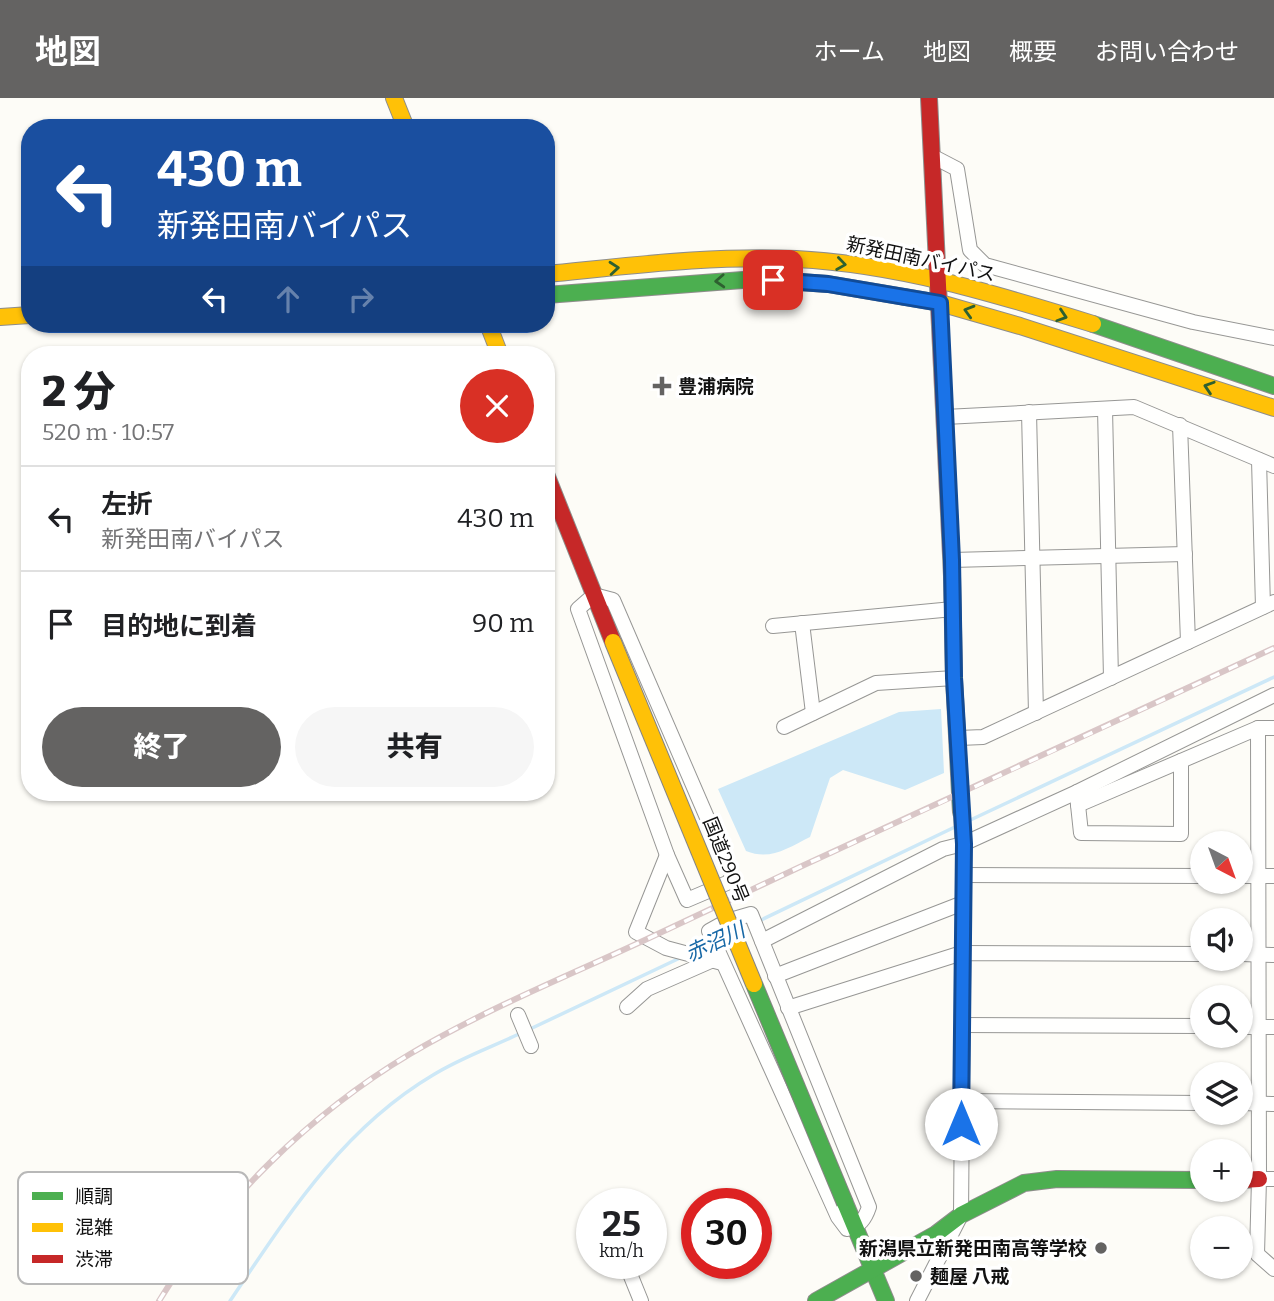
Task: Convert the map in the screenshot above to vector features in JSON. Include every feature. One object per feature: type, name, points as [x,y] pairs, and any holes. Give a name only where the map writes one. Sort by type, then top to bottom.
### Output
[{"type":"main road","points":[[394,98],[403,119]]},
{"type":"main road","points":[[929,98],[952,560],[954,678],[961,813]]},
{"type":"main road","name":"新発田南バイパス","points":[[555,273],[723,259],[762,258],[840,263],[938,280],[1025,303],[1274,386]]},
{"type":"main road","name":"新発田南バイパス","points":[[555,294],[714,281],[768,279],[828,284],[940,303],[1274,408]]},
{"type":"main road","points":[[0,317],[21,316]]},
{"type":"main road","name":"国道290号","points":[[555,497],[886,1301]]},
{"type":"main road","points":[[816,1301],[936,1234],[961,1215],[1024,1183],[1057,1179],[1190,1180]]},
{"type":"street","points":[[932,156],[957,169],[970,250],[985,265],[1193,321],[1274,338]]},
{"type":"street","points":[[945,417],[1134,407],[1274,466]]},
{"type":"street","points":[[1105,409],[1111,678]]},
{"type":"street","points":[[1029,412],[1036,713]]},
{"type":"street","points":[[1180,425],[1188,642]]},
{"type":"street","points":[[959,738],[983,737],[1269,604],[1258,460]]},
{"type":"street","points":[[952,560],[1185,554]]},
{"type":"street","points":[[594,595],[613,600],[733,880],[687,900],[667,855],[578,609],[594,595]]},
{"type":"street","points":[[773,626],[953,609]]},
{"type":"street","points":[[802,623],[813,713]]},
{"type":"street","points":[[784,727],[876,683],[954,678]]},
{"type":"street","points":[[1077,798],[1274,695]]},
{"type":"street","points":[[762,941],[943,849],[964,844],[1077,798],[1181,761],[1258,728],[1274,729]]},
{"type":"street","points":[[1258,728],[1259,1103],[1266,1179],[1257,1254],[1274,1269]]},
{"type":"street","points":[[1077,798],[1081,833],[1181,834],[1181,761]]},
{"type":"street","points":[[1258,802],[1274,803]]},
{"type":"street","points":[[917,1301],[961,1215],[964,844],[961,813]]},
{"type":"street","points":[[667,855],[636,932],[666,948],[718,962]]},
{"type":"street","points":[[964,875],[1190,876]]},
{"type":"street","points":[[1253,876],[1274,877]]},
{"type":"street","points":[[775,976],[963,903]]},
{"type":"street","points":[[751,914],[762,941],[869,1207],[866,1216],[856,1227],[847,1229],[838,1217],[718,962],[709,931],[727,921],[751,914]]},
{"type":"street","points":[[788,1008],[962,953],[1190,954]]},
{"type":"street","points":[[1253,955],[1274,955]]},
{"type":"street","points":[[627,1007],[647,989],[718,962]]},
{"type":"street","points":[[518,1015],[531,1046]]},
{"type":"street","points":[[962,1025],[1190,1027]]},
{"type":"street","points":[[1253,1027],[1274,1027]]},
{"type":"street","points":[[961,1101],[1190,1103]]},
{"type":"street","points":[[1253,1103],[1274,1104]]},
{"type":"street","points":[[632,1279],[641,1301]]},
{"type":"water","points":[[941,709],[944,773],[905,790],[843,770],[830,778],[810,837],[771,854],[746,851],[718,789],[899,712]]},
{"type":"waterway","name":"赤沼川","points":[[964,823],[1274,677]]},
{"type":"waterway","name":"赤沼川","points":[[759,921],[957,826]]},
{"type":"waterway","name":"赤沼川","points":[[695,950],[710,943]]},
{"type":"waterway","name":"赤沼川","points":[[528,1030],[682,957]]},
{"type":"waterway","name":"赤沼川","points":[[248,1274],[319,1176],[371,1121],[443,1069],[521,1033]]},
{"type":"waterway","name":"赤沼川","points":[[230,1301],[241,1284]]},
{"type":"railway","points":[[248,1185],[303,1132],[373,1077],[468,1022],[1274,648]]},
{"type":"railway","points":[[159,1301],[170,1284]]},
{"type":"traffic: fast","points":[[555,294],[756,279],[828,284],[905,297]]},
{"type":"traffic: fast","points":[[1093,324],[1274,386]]},
{"type":"traffic: fast","points":[[952,576],[961,812]]},
{"type":"traffic: fast","points":[[754,984],[845,1203]]},
{"type":"traffic: fast","points":[[816,1301],[936,1234],[961,1215],[1024,1183],[1057,1179],[1190,1180]]},
{"type":"traffic: fast","points":[[845,1203],[886,1301]]},
{"type":"traffic: slow","points":[[394,98],[402,119]]},
{"type":"traffic: slow","points":[[555,273],[734,259],[834,262],[946,282],[1093,324]]},
{"type":"traffic: slow","points":[[905,297],[940,303],[1020,326],[1274,408]]},
{"type":"traffic: slow","points":[[0,317],[21,316]]},
{"type":"traffic: slow","points":[[491,333],[497,346]]},
{"type":"traffic: slow","points":[[613,642],[754,984]]},
{"type":"traffic: jam","points":[[929,98],[952,576]]},
{"type":"traffic: jam","points":[[555,497],[613,642]]},
{"type":"traffic: jam","points":[[1253,1179],[1259,1179]]},
{"type":"place","name":"豊浦病院","points":[[662,386]]},
{"type":"place","name":"新潟県立新発田南高等学校","points":[[1101,1248]]},
{"type":"place","name":"麺屋 八戒","points":[[916,1276]]},
{"type":"route","points":[[773,280],[828,284],[940,303],[952,560],[954,678],[964,844],[961,1124]]}]
